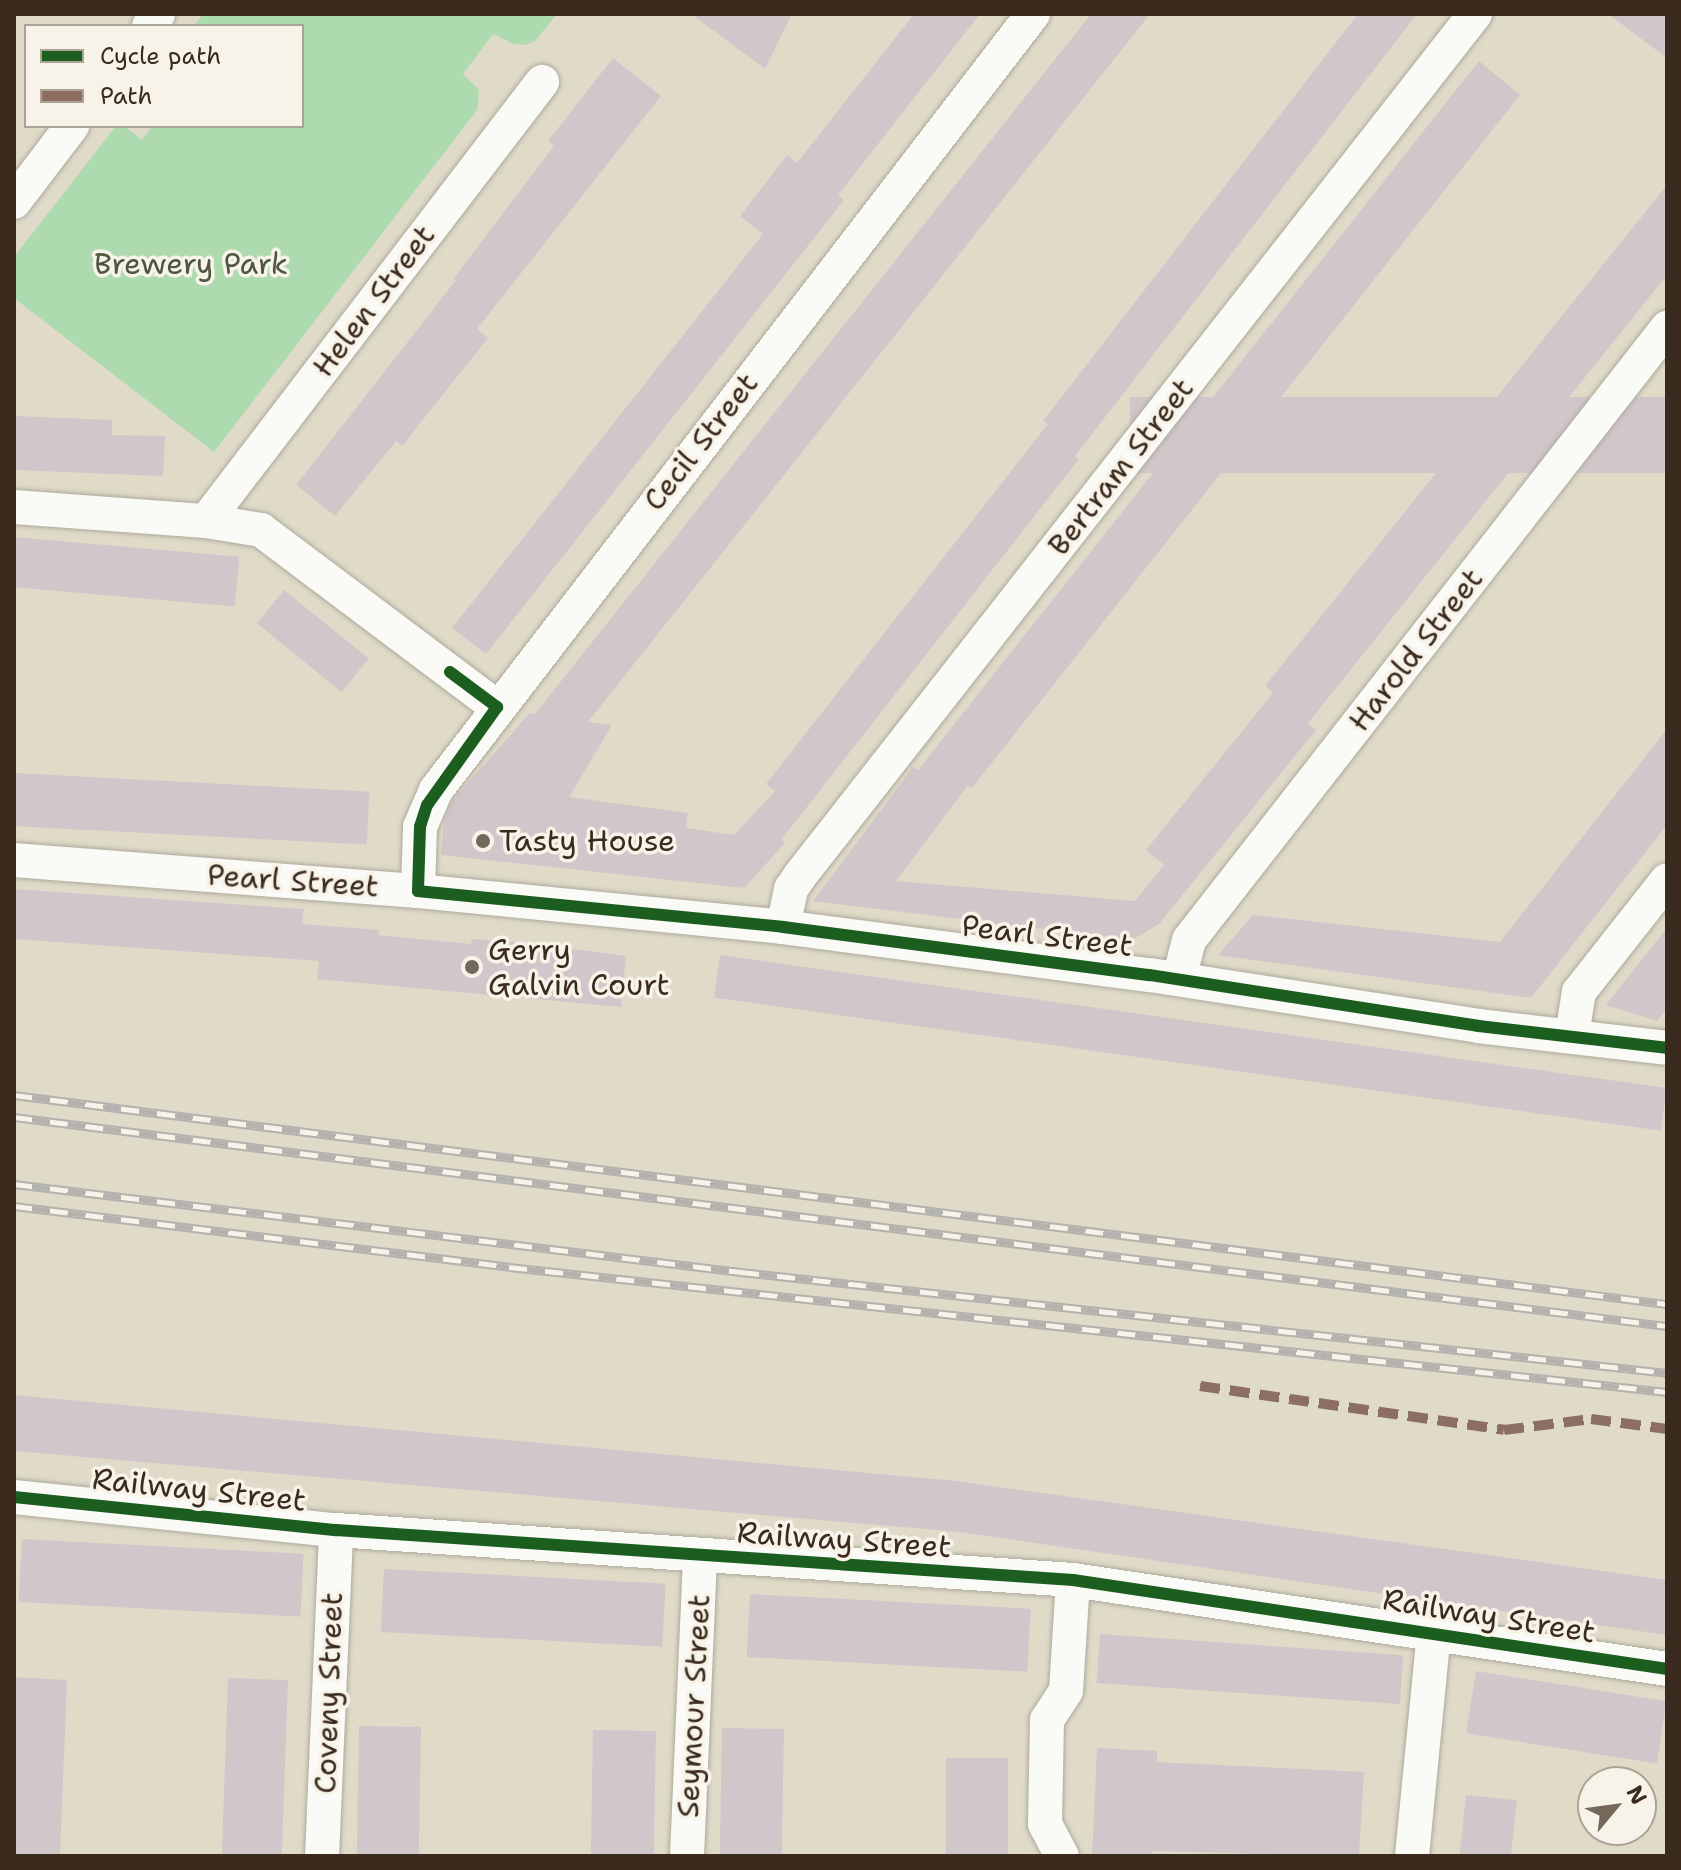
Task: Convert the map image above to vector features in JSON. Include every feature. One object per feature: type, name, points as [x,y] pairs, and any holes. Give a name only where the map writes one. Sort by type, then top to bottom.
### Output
[{"type":"street","name":"Cecil Street","points":[[418,891],[420,827],[427,805],[497,707],[1033,14]]},
{"type":"street","name":"Bertram Street","points":[[783,927],[791,889],[799,877],[1475,14]]},
{"type":"street","name":"Helen Street","points":[[206,521],[542,82]]},
{"type":"street","points":[[14,202],[70,128]]},
{"type":"street","name":"Harold Street","points":[[1179,979],[1189,940],[1667,328]]},
{"type":"street","points":[[14,507],[206,521],[261,530],[497,707]]},
{"type":"street","name":"Pearl Street","points":[[14,860],[418,891],[783,927],[1179,979],[1478,1026],[1667,1048]]},
{"type":"street","points":[[1572,1035],[1579,992],[1667,880]]},
{"type":"street","name":"Railway Street","points":[[14,1497],[336,1530],[1073,1580],[1667,1669]]},
{"type":"street","name":"Coveny Street","points":[[322,1856],[336,1530]]},
{"type":"street","name":"Seymour Street","points":[[687,1856],[700,1557]]},
{"type":"street","points":[[1062,1856],[1045,1824],[1047,1720],[1066,1691],[1073,1580]]},
{"type":"street","points":[[1412,1856],[1434,1633]]},
{"type":"green space","name":"Brewery Park","points":[[203,14],[557,14],[535,41],[525,45],[513,44],[493,34],[463,74],[479,90],[477,110],[214,452],[14,298],[14,257],[114,128],[127,128],[142,140],[151,128],[304,128],[304,24],[196,24]]},
{"type":"building","points":[[691,14],[792,14],[765,69]]},
{"type":"building","points":[[914,14],[980,14],[838,195],[844,200],[486,654],[452,628],[763,234],[740,216],[787,155],[797,163]]},
{"type":"building","points":[[1091,14],[1150,14],[588,722],[612,725],[569,797],[688,813],[686,828],[734,835],[775,791],[766,784],[1048,424],[1043,421],[1358,14],[1417,14],[1075,456],[1079,459],[782,839],[785,843],[744,888],[441,855],[444,821],[453,800],[530,713],[535,714]]},
{"type":"building","points":[[1608,14],[1667,14],[1667,58]]},
{"type":"building","points":[[613,58],[661,96],[477,329],[488,338],[402,446],[396,441],[335,516],[296,485],[456,280],[454,278],[554,146],[548,141]]},
{"type":"building","points":[[1479,61],[1520,95],[972,788],[968,785],[896,881],[1135,901],[1164,865],[1146,850],[1273,693],[1265,686],[1667,185],[1667,275],[1308,723],[1316,730],[1159,924],[1132,940],[813,901],[913,767],[918,770]]},
{"type":"building","points":[[1130,397],[1667,397],[1667,473],[1130,473]]},
{"type":"building","points":[[14,416],[112,420],[112,435],[165,436],[163,476],[14,470]]},
{"type":"building","points":[[14,537],[239,557],[235,607],[14,587]]},
{"type":"building","points":[[284,590],[369,659],[342,692],[257,623]]},
{"type":"building","points":[[1667,729],[1667,825],[1531,998],[1218,955],[1253,915],[1500,942]]},
{"type":"building","points":[[14,773],[370,792],[367,845],[14,826]]},
{"type":"building","points":[[14,889],[304,909],[302,924],[379,930],[378,935],[471,944],[472,939],[529,943],[626,956],[621,1007],[317,979],[319,961],[14,939]]},
{"type":"building","points":[[1667,928],[1667,1008],[1657,1021],[1606,1005]]},
{"type":"building","points":[[720,955],[1667,1088],[1661,1131],[714,998]]},
{"type":"building","points":[[14,1395],[956,1481],[1667,1580],[1667,1635],[960,1532],[14,1451]]},
{"type":"building","points":[[22,1539],[304,1554],[300,1617],[19,1602]]},
{"type":"building","points":[[384,1569],[666,1584],[662,1647],[381,1632]]},
{"type":"building","points":[[750,1594],[1031,1609],[1027,1672],[747,1657]]},
{"type":"building","points":[[1100,1634],[1403,1655],[1400,1704],[1097,1683]]},
{"type":"building","points":[[1476,1671],[1667,1701],[1657,1763],[1466,1733]]},
{"type":"building","points":[[14,1677],[67,1680],[60,1856],[14,1856]]},
{"type":"building","points":[[228,1678],[288,1680],[282,1856],[222,1856]]},
{"type":"building","points":[[359,1726],[421,1727],[419,1856],[357,1856]]},
{"type":"building","points":[[722,1728],[784,1729],[782,1856],[720,1856]]},
{"type":"building","points":[[593,1730],[656,1731],[654,1856],[591,1856]]},
{"type":"building","points":[[1097,1748],[1157,1751],[1157,1762],[1364,1772],[1359,1856],[1152,1851],[1152,1856],[1092,1856]]},
{"type":"building","points":[[946,1758],[1008,1758],[1008,1856],[946,1856]]},
{"type":"building","points":[[1466,1795],[1517,1800],[1511,1856],[1460,1856]]},
{"type":"railway","points":[[14,1095],[1667,1304]]},
{"type":"railway","points":[[14,1117],[1667,1326]]},
{"type":"railway","points":[[14,1184],[741,1272],[1667,1373]]},
{"type":"railway","points":[[14,1206],[509,1267],[1667,1392]]},
{"type":"marked path","points":[[1200,1386],[1504,1430],[1591,1419],[1667,1429]]},
{"type":"cycle path","points":[[450,672],[497,707],[427,805],[420,827],[418,891],[783,927],[1150,975],[1478,1026],[1667,1048]]},
{"type":"cycle path","points":[[14,1497],[336,1530],[1073,1580],[1667,1669]]},
{"type":"place","name":"Tasty House","points":[[483,841]]},
{"type":"place","name":"Gerry Galvin Court","points":[[472,967]]}]
